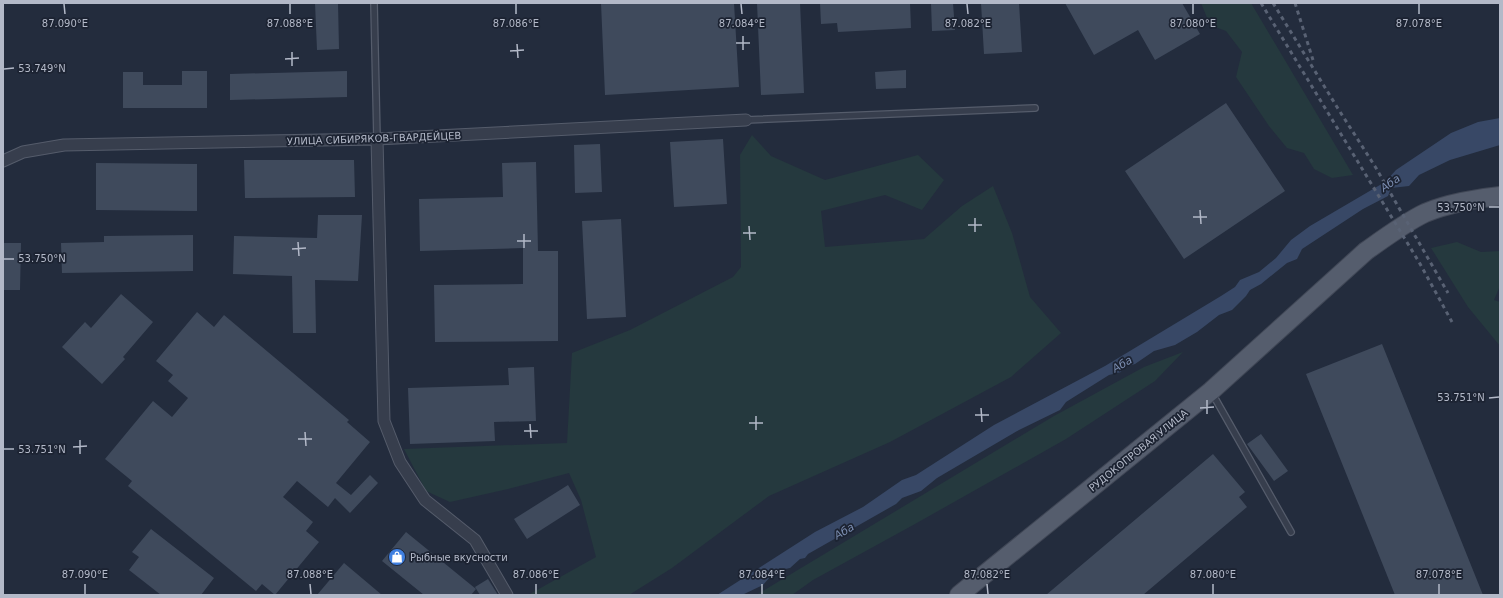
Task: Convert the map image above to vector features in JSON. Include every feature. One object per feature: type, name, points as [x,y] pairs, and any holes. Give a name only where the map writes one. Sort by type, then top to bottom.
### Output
[{"type":"main road","name":"РУДОКОПРОВАЯ УЛИЦА","points":[[959,595],[1211,391],[1366,251],[1387,236],[1426,213],[1481,198],[1500,196]]},
{"type":"street","name":"УЛИЦА СИБИРЯКОВ-ГВАРДЕЙЦЕВ","points":[[3,161],[23,152],[64,145],[377,139],[746,120]]},
{"type":"street","points":[[377,139],[384,421],[400,462],[425,500],[475,540],[507,595]]},
{"type":"lane","points":[[374,3],[377,139]]},
{"type":"lane","points":[[746,120],[1035,108]]},
{"type":"lane","points":[[1211,391],[1291,532]]},
{"type":"green space","points":[[1201,3],[1251,3],[1353,175],[1332,178],[1314,169],[1304,153],[1287,148],[1269,126],[1236,77],[1242,52],[1226,31],[1210,25]]},
{"type":"green space","points":[[752,135],[771,156],[825,180],[918,155],[944,180],[922,210],[885,195],[821,211],[825,247],[924,239],[962,206],[993,186],[1012,233],[1030,297],[1061,333],[1011,377],[890,442],[769,496],[672,568],[629,595],[528,595],[596,557],[581,500],[569,473],[450,502],[426,491],[404,449],[567,443],[572,353],[630,330],[733,277],[741,267],[740,155]]},
{"type":"green space","points":[[1457,242],[1481,252],[1500,251],[1500,286],[1494,300],[1500,302],[1500,346],[1468,307],[1431,248]]},
{"type":"green space","points":[[1183,352],[1155,381],[1066,439],[813,580],[792,595],[756,595],[1054,416],[1144,367]]},
{"type":"water","name":"Аба","points":[[1500,118],[1500,145],[1450,160],[1419,175],[1409,186],[1391,188],[1388,196],[1363,209],[1302,249],[1297,259],[1287,263],[1261,284],[1250,290],[1232,310],[1219,315],[1197,332],[1175,345],[1154,351],[1135,364],[1122,368],[1121,372],[1109,375],[1066,402],[1060,410],[1019,430],[937,478],[921,491],[902,498],[896,504],[808,554],[805,558],[800,559],[790,568],[770,577],[763,585],[742,595],[717,595],[815,532],[863,507],[902,480],[916,475],[994,425],[1105,366],[1221,296],[1235,287],[1240,280],[1259,272],[1276,258],[1291,240],[1310,226],[1385,182],[1396,170],[1451,133],[1478,122]]},
{"type":"building","points":[[315,3],[338,3],[339,49],[317,50]]},
{"type":"building","points":[[601,3],[734,3],[739,87],[605,95]]},
{"type":"building","points":[[757,3],[800,3],[804,93],[761,95]]},
{"type":"building","points":[[820,3],[910,3],[911,28],[838,32],[837,23],[821,24]]},
{"type":"building","points":[[931,3],[953,3],[955,30],[932,31]]},
{"type":"building","points":[[981,3],[1019,3],[1022,52],[984,54]]},
{"type":"building","points":[[1065,3],[1182,3],[1200,34],[1155,60],[1138,30],[1094,55]]},
{"type":"building","points":[[906,70],[906,88],[876,89],[875,72]]},
{"type":"building","points":[[182,71],[207,71],[207,108],[123,108],[123,72],[143,72],[143,85],[182,85]]},
{"type":"building","points":[[347,71],[347,97],[230,100],[230,74]]},
{"type":"building","points":[[1226,103],[1285,191],[1184,259],[1125,171]]},
{"type":"building","points":[[723,139],[727,204],[674,207],[670,142]]},
{"type":"building","points":[[600,144],[602,192],[575,193],[574,145]]},
{"type":"building","points":[[244,160],[354,160],[355,197],[245,198]]},
{"type":"building","points":[[536,162],[538,251],[558,251],[558,341],[435,342],[434,285],[523,284],[523,248],[420,251],[419,199],[503,197],[502,163]]},
{"type":"building","points":[[96,163],[197,164],[197,211],[96,210]]},
{"type":"building","points":[[318,215],[362,215],[358,281],[315,280],[316,333],[293,333],[292,276],[233,274],[234,236],[317,238]]},
{"type":"building","points":[[621,219],[626,317],[587,319],[582,221]]},
{"type":"building","points":[[193,235],[193,271],[62,273],[61,243],[104,242],[104,236]]},
{"type":"building","points":[[4,243],[21,243],[20,290],[3,290]]},
{"type":"building","points":[[121,294],[153,322],[123,357],[125,359],[102,384],[62,347],[85,322],[91,328]]},
{"type":"building","points":[[197,312],[214,327],[224,315],[349,420],[347,422],[370,442],[336,483],[351,495],[370,475],[378,483],[350,513],[335,498],[328,507],[297,481],[283,497],[313,522],[306,531],[319,542],[275,595],[262,584],[256,591],[128,486],[132,481],[105,459],[153,401],[172,417],[188,398],[168,381],[173,375],[156,361]]},
{"type":"building","points":[[1382,344],[1483,595],[1395,595],[1306,374]]},
{"type":"building","points":[[534,367],[536,421],[494,422],[495,441],[410,444],[408,388],[509,385],[508,368]]},
{"type":"building","points":[[1261,434],[1288,471],[1274,481],[1247,444]]},
{"type":"building","points":[[1213,454],[1245,492],[1239,497],[1247,507],[1143,595],[1046,595]]},
{"type":"building","points":[[568,485],[580,505],[527,539],[514,519]]},
{"type":"building","points":[[151,529],[214,578],[201,595],[161,595],[129,570],[139,557],[132,552]]},
{"type":"building","points":[[406,532],[476,589],[471,595],[424,595],[382,561]]},
{"type":"building","points":[[344,563],[382,595],[317,595]]},
{"type":"building","points":[[488,579],[498,595],[480,595],[475,587]]},
{"type":"railway","points":[[1261,3],[1419,262],[1452,322]]},
{"type":"railway","points":[[1273,3],[1376,168],[1448,293]]},
{"type":"railway","points":[[1295,3],[1313,60]]},
{"type":"place","name":"Рыбные вкусности","points":[[397,557]]}]
